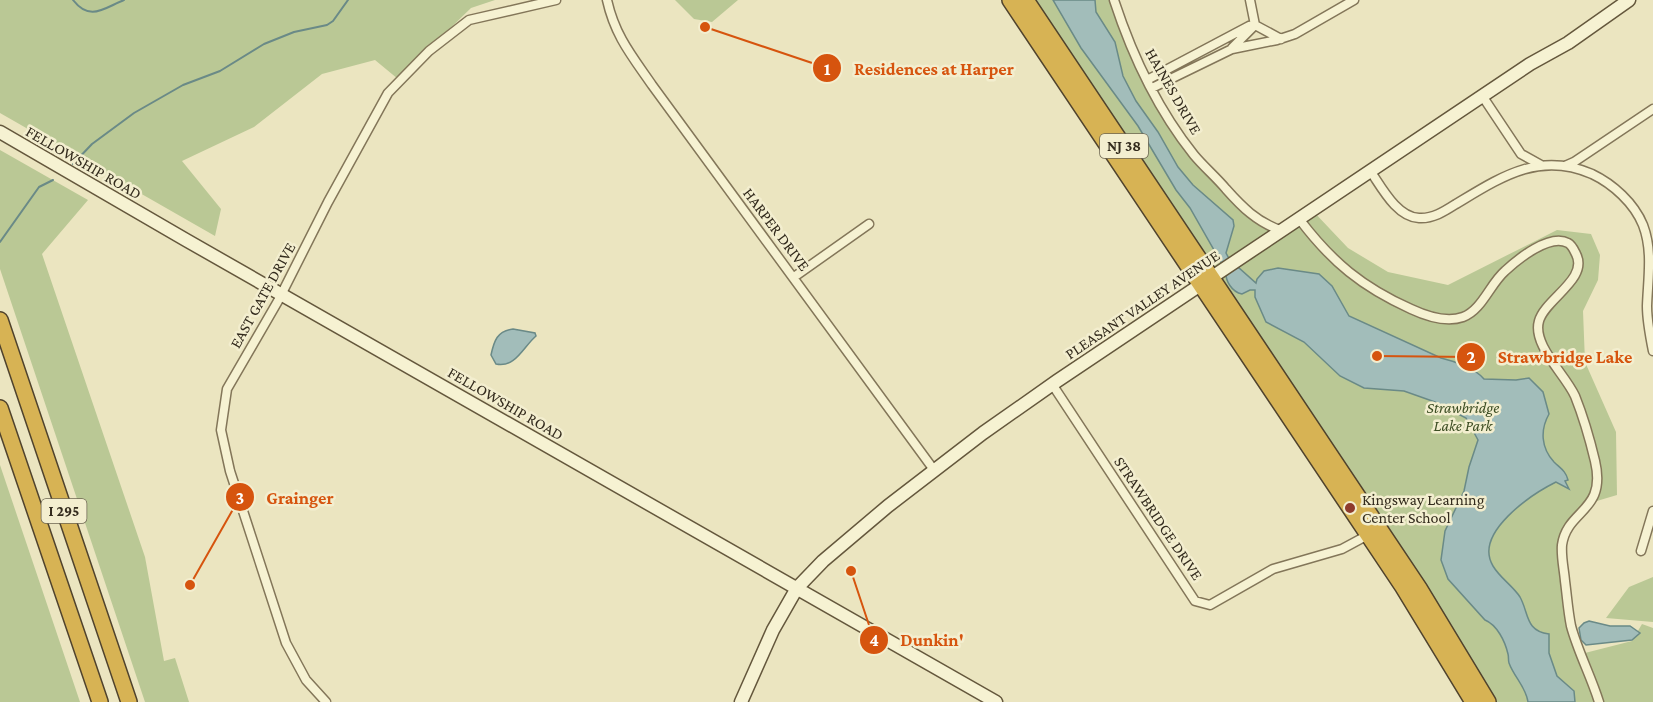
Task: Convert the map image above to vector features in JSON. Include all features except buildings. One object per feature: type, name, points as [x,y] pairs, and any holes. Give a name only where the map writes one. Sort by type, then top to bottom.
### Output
[{"type":"highway","name":"NJ 38","points":[[1010,0],[1211,277],[1473,702]]},
{"type":"highway","name":"NJ 38","points":[[1026,0],[1419,588],[1488,702]]},
{"type":"highway","name":"I 295","points":[[0,320],[129,702]]},
{"type":"highway","name":"I 295","points":[[0,408],[100,702]]},
{"type":"street","name":"EAST GATE DRIVE","points":[[326,702],[306,680],[286,643],[230,471],[221,430],[226,389],[282,294],[328,202],[388,93],[429,51],[469,20],[555,0]]},
{"type":"street","name":"HARPER DRIVE","points":[[607,0],[619,38],[934,470]]},
{"type":"street","name":"HAINES DRIVE","points":[[1114,0],[1150,84],[1171,122],[1200,161],[1250,214],[1266,225],[1280,230]]},
{"type":"street","points":[[1250,0],[1255,25]]},
{"type":"street","points":[[1150,84],[1232,49],[1281,39],[1304,30],[1354,0]]},
{"type":"street","name":"PLEASANT VALLEY AVENUE","points":[[741,702],[773,630],[797,588],[815,568],[934,470],[987,429],[1052,384],[1280,230],[1484,97],[1530,64],[1568,43],[1629,0]]},
{"type":"street","points":[[1150,84],[1235,33],[1255,25]]},
{"type":"street","points":[[1255,25],[1281,39]]},
{"type":"street","points":[[1232,49],[1255,25]]},
{"type":"street","points":[[1484,97],[1521,154],[1541,165]]},
{"type":"street","points":[[1565,166],[1653,109]]},
{"type":"street","name":"FELLOWSHIP ROAD","points":[[0,132],[995,702]]},
{"type":"street","points":[[1371,172],[1402,212],[1410,216],[1426,218],[1443,212],[1503,177],[1528,167],[1565,166],[1596,176],[1619,193],[1642,223],[1650,239],[1647,315],[1653,351]]},
{"type":"street","points":[[1300,219],[1320,246],[1366,286],[1387,299],[1415,311],[1453,320],[1473,312],[1506,270],[1542,245],[1555,240],[1567,242],[1575,252],[1578,258],[1577,271],[1570,283],[1543,312],[1537,329],[1544,349],[1574,394],[1596,470],[1596,492],[1568,529],[1562,546],[1570,618],[1578,649],[1599,702]]},
{"type":"street","points":[[794,277],[870,224]]},
{"type":"street","name":"STRAWBRIDGE DRIVE","points":[[1052,384],[1195,601],[1210,605],[1273,569],[1342,549],[1368,535]]},
{"type":"street","points":[[1641,550],[1653,512]]},
{"type":"green space","points":[[0,0],[495,0],[471,8],[398,79],[375,60],[322,74],[254,127],[182,161],[221,209],[215,236],[0,113]]},
{"type":"green space","points":[[675,0],[738,0],[712,22],[694,19]]},
{"type":"green space","name":"Strawbridge Lake Park","points":[[1026,0],[1115,0],[1152,88],[1185,143],[1260,221],[1280,230],[1312,210],[1348,248],[1388,272],[1448,285],[1557,230],[1591,234],[1600,255],[1598,280],[1583,311],[1585,362],[1616,432],[1617,495],[1590,503],[1568,529],[1562,546],[1571,624],[1581,654],[1632,641],[1642,624],[1653,628],[1653,702],[1488,702]]},
{"type":"green space","points":[[0,150],[88,200],[42,254],[145,557],[164,661],[175,658],[189,702],[145,702],[0,269]]},
{"type":"green space","points":[[0,465],[80,702],[0,702]]},
{"type":"green space","points":[[1653,577],[1653,622],[1606,618],[1629,587]]},
{"type":"water","points":[[1053,0],[1095,0],[1096,12],[1115,42],[1123,76],[1136,101],[1158,132],[1178,167],[1193,185],[1233,220],[1234,226],[1226,253],[1233,266],[1239,268],[1256,283],[1264,271],[1278,268],[1319,274],[1332,286],[1349,316],[1441,358],[1464,366],[1484,379],[1529,378],[1543,392],[1549,414],[1544,426],[1544,445],[1550,457],[1566,474],[1568,480],[1565,481],[1569,489],[1556,482],[1520,505],[1498,528],[1491,541],[1489,553],[1493,566],[1520,597],[1532,625],[1541,632],[1549,634],[1549,653],[1557,676],[1574,691],[1575,702],[1528,702],[1509,663],[1507,649],[1500,634],[1448,579],[1441,560],[1445,531],[1464,491],[1478,440],[1466,418],[1435,402],[1404,391],[1364,388],[1340,376],[1304,342],[1266,322],[1255,297],[1255,290],[1242,294],[1230,286],[1226,271],[1190,208],[1176,190],[1138,126],[1081,48]]},
{"type":"water","points":[[513,329],[535,333],[536,336],[514,360],[509,363],[496,364],[491,355],[495,341],[503,332]]},
{"type":"water","points":[[1589,621],[1610,626],[1630,626],[1640,633],[1632,640],[1586,645],[1581,640],[1579,628]]},
{"type":"waterway","points":[[73,0],[79,7],[91,12],[124,0]]},
{"type":"waterway","points":[[73,164],[92,144],[134,113],[183,85],[220,71],[264,44],[294,32],[327,25],[333,21],[348,0]]},
{"type":"waterway","points":[[0,242],[39,187],[53,180]]},
{"type":"place","name":"Residences at Harper","points":[[705,27]]},
{"type":"place","name":"Strawbridge Lake","points":[[1377,356]]},
{"type":"place","name":"Kingsway Learning Center School","points":[[1350,508]]},
{"type":"place","name":"Dunkin'","points":[[851,571]]},
{"type":"place","name":"Grainger","points":[[190,585]]}]
